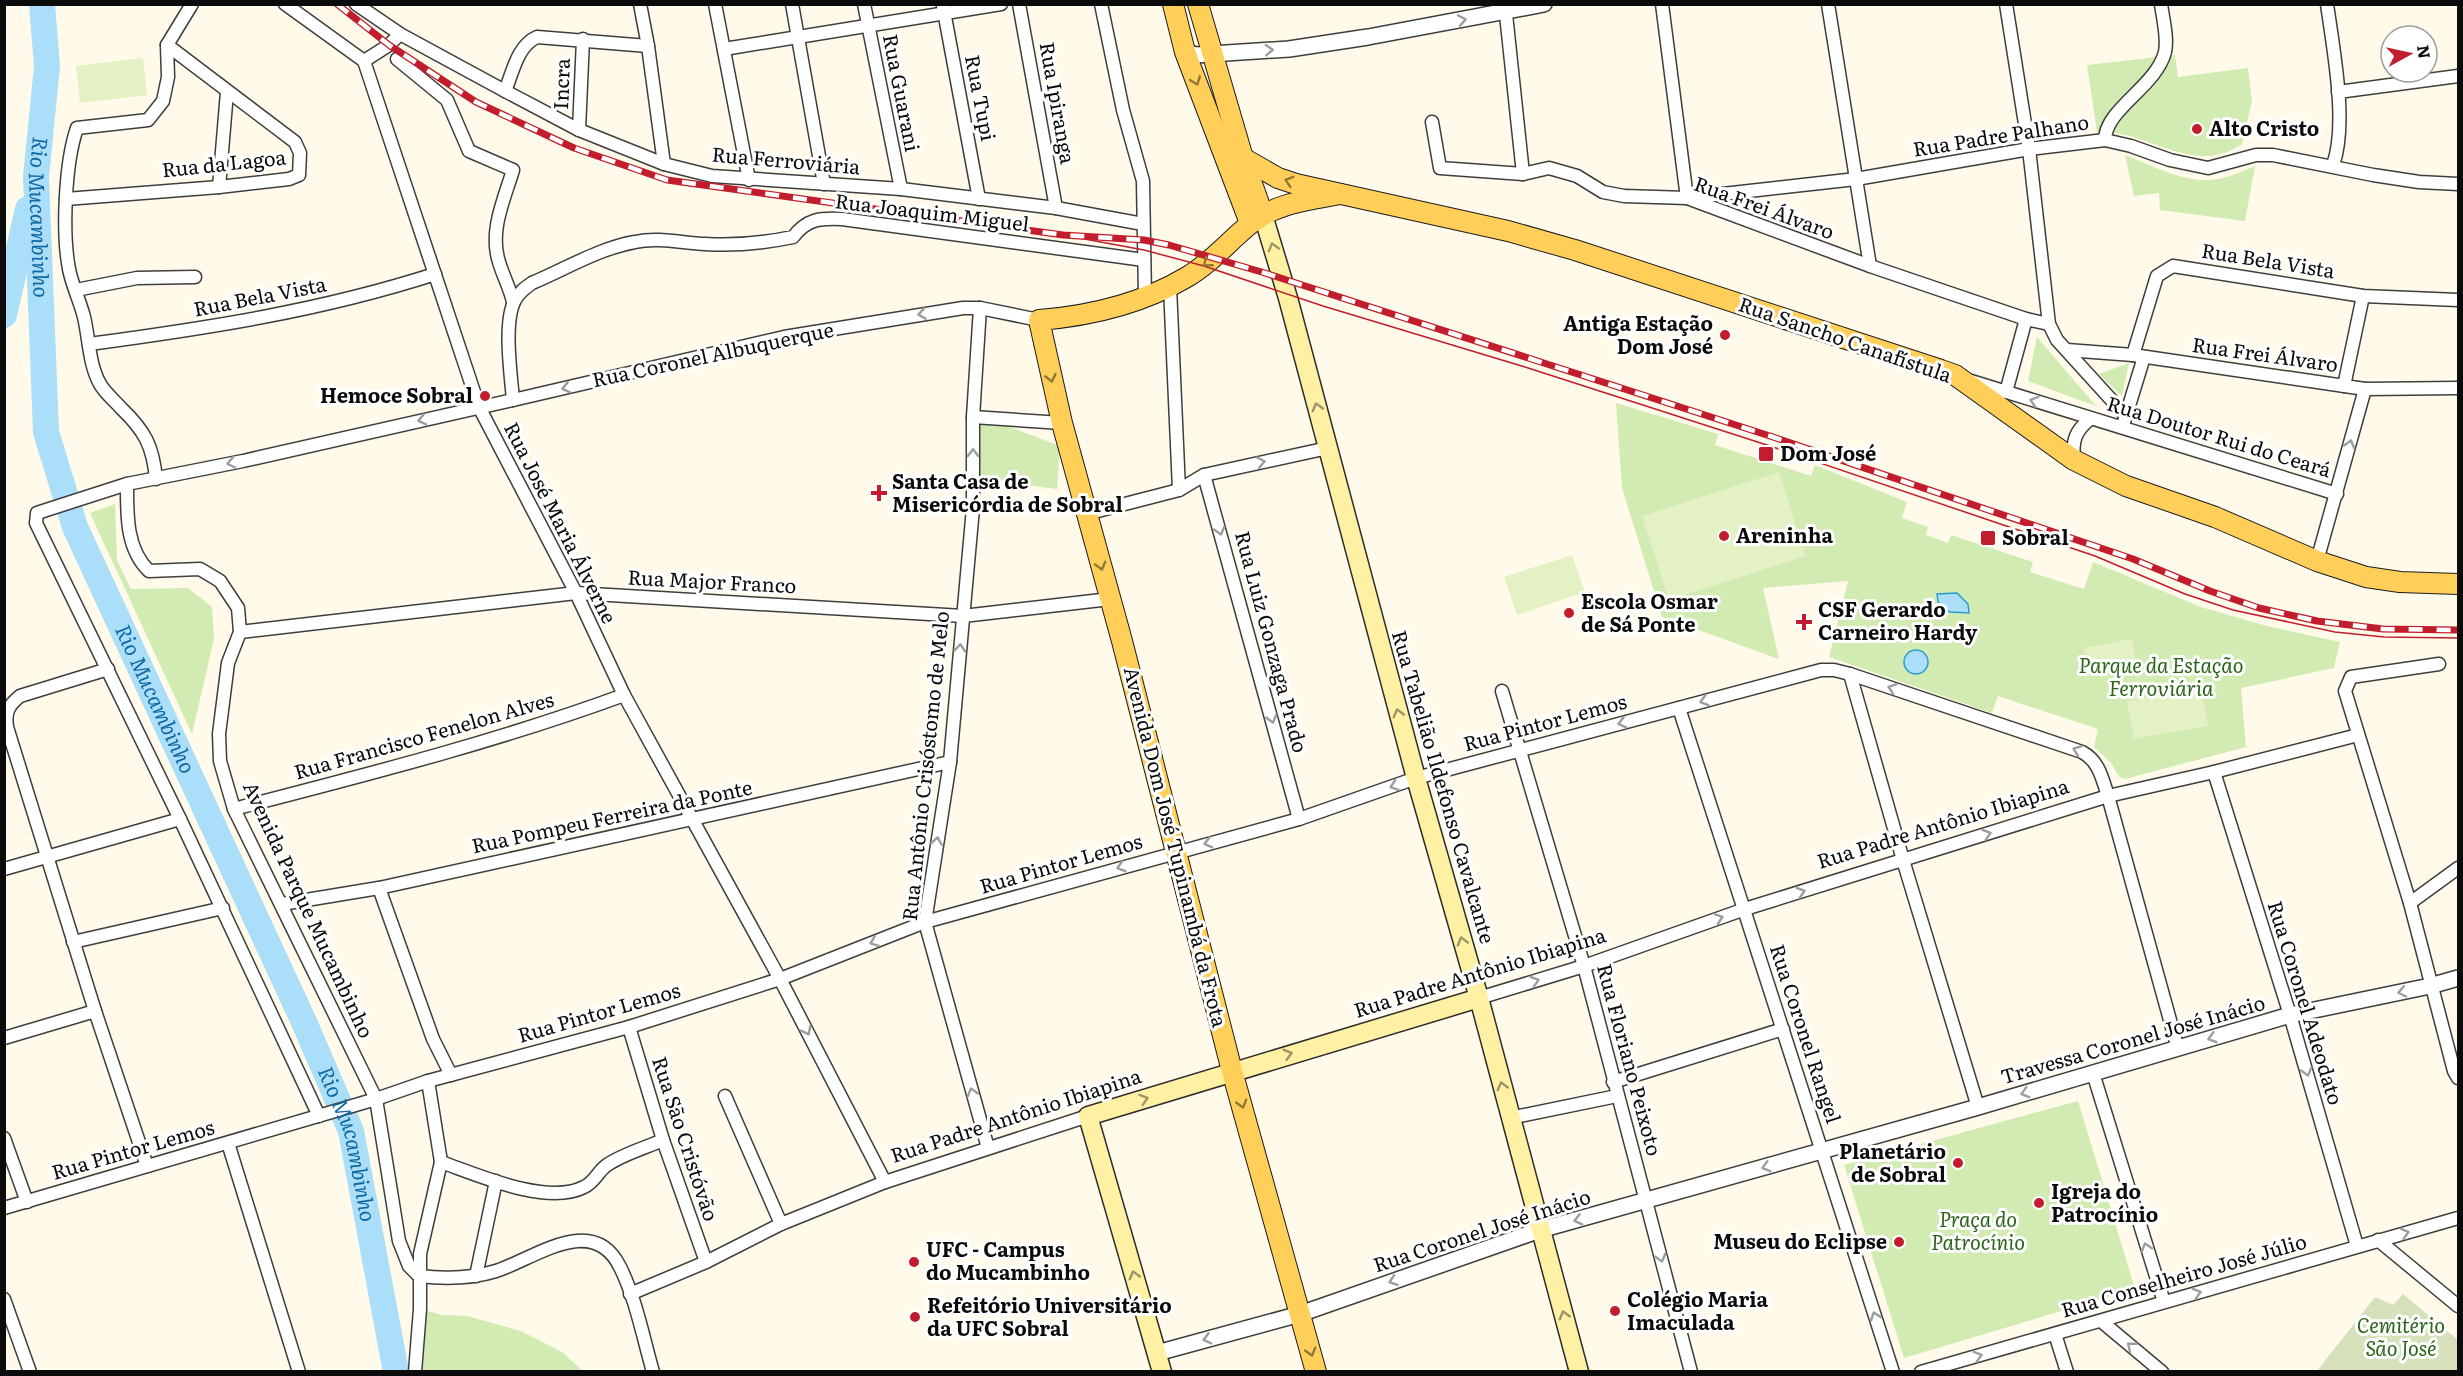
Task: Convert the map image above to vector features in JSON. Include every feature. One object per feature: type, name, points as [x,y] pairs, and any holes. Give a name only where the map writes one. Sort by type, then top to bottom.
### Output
[{"type":"main road","points":[[1173,4],[1185,52],[1257,219]]},
{"type":"main road","points":[[1198,4],[1243,158],[1257,219]]},
{"type":"main road","name":"Rua Sancho Canafístula","points":[[1243,158],[1278,178],[1508,231],[1575,250],[1955,375],[2074,460],[2126,486],[2215,516],[2317,561],[2366,577],[2400,582],[2458,584]]},
{"type":"main road","points":[[1257,219],[1282,206],[1340,194]]},
{"type":"main road","name":"Rua Coronel Albuquerque","points":[[1040,320],[1076,317],[1145,297],[1170,287],[1204,266],[1257,219]]},
{"type":"main road","name":"Rua Tabelião Ildefonso Cavalcante","points":[[1257,219],[1328,448],[1579,1371]]},
{"type":"main road","name":"Avenida Dom José Tupinambá da Frota","points":[[1040,320],[1062,423],[1177,851],[1232,1071],[1316,1371]]},
{"type":"main road","name":"Rua Padre Antônio Ibiapina","points":[[1088,1116],[1479,998]]},
{"type":"main road","points":[[1088,1116],[1162,1371]]},
{"type":"street","points":[[156,479],[154,458],[148,439],[98,382],[67,261],[66,199],[69,158],[77,128],[148,120],[163,100],[168,77],[167,45],[192,4]]},
{"type":"street","points":[[285,4],[363,61],[389,45],[400,34]]},
{"type":"street","name":"Rua Ferroviária","points":[[356,4],[400,34],[505,92],[579,130],[664,164],[712,176],[901,189],[1056,208],[1143,224]]},
{"type":"street","points":[[640,4],[664,164]]},
{"type":"street","points":[[715,4],[749,180]]},
{"type":"street","points":[[792,4],[824,184]]},
{"type":"street","name":"Rua Guarani","points":[[864,4],[901,189]]},
{"type":"street","points":[[724,50],[867,25],[943,8],[1002,4]]},
{"type":"street","name":"Rua Ipiranga","points":[[1020,4],[1056,208]]},
{"type":"street","points":[[1101,4],[1123,110],[1143,181],[1145,297]]},
{"type":"street","points":[[1185,52],[1196,55],[1289,49],[1505,8],[1544,4]]},
{"type":"street","points":[[1662,4],[1687,198]]},
{"type":"street","points":[[1828,4],[1870,266]]},
{"type":"street","points":[[2006,4],[2029,149],[2049,324],[2057,340],[2124,422]]},
{"type":"street","points":[[2105,140],[2110,122],[2148,82],[2165,52],[2162,4]]},
{"type":"street","points":[[2327,4],[2338,92],[2338,152],[2333,165]]},
{"type":"street","name":"Rua Tupi","points":[[943,8],[979,199]]},
{"type":"street","points":[[1505,8],[1523,174]]},
{"type":"street","points":[[505,92],[522,49],[528,41],[537,36],[648,46]]},
{"type":"street","name":"Incra","points":[[579,130],[583,39]]},
{"type":"street","name":"Rua da Lagoa","points":[[66,199],[219,187],[289,179],[299,175],[300,153],[295,142],[167,45]]},
{"type":"street","points":[[397,58],[447,100],[469,151],[513,170],[496,227],[495,243],[513,302],[509,337],[513,400]]},
{"type":"street","name":"Rua José Maria Álverne","points":[[363,61],[478,407],[576,593],[624,695],[780,979],[885,1182]]},
{"type":"street","points":[[2338,92],[2458,76]]},
{"type":"street","points":[[219,187],[227,92]]},
{"type":"street","name":"Rua Frei Álvaro","points":[[1432,122],[1440,168],[1523,174],[1549,168],[1577,176],[1603,192],[1624,196],[1687,198],[1870,266],[2026,319],[2049,324]]},
{"type":"street","name":"Rua Padre Palhano","points":[[1687,198],[1856,178],[2029,149],[2105,140],[2131,146],[2170,160],[2208,168],[2256,155],[2290,157],[2373,175],[2419,182],[2458,184]]},
{"type":"street","name":"Rua Joaquim Miguel","points":[[513,302],[521,291],[532,283],[617,246],[654,240],[708,244],[761,243],[793,237],[802,225],[826,218],[1144,260]]},
{"type":"street","name":"Rua Bela Vista","points":[[2124,422],[2157,276],[2173,266],[2363,296],[2458,300]]},
{"type":"street","name":"Rua Bela Vista","points":[[89,344],[201,329],[312,309],[435,274]]},
{"type":"street","points":[[76,290],[137,278],[195,277]]},
{"type":"street","points":[[1170,287],[1179,490]]},
{"type":"street","points":[[2344,386],[2363,296]]},
{"type":"street","name":"Rua Coronel Albuquerque","points":[[108,669],[36,523],[36,515],[40,510],[75,502],[127,484],[513,400],[784,337],[947,310],[980,308],[1040,320]]},
{"type":"street","name":"Rua Antônio Crisóstomo de Melo","points":[[980,308],[973,417],[972,508],[950,762],[925,922],[988,1148]]},
{"type":"street","points":[[2006,392],[2026,319]]},
{"type":"street","name":"Rua Frei Álvaro","points":[[2067,350],[2139,356],[2365,389],[2458,388]]},
{"type":"street","name":"Rua Doutor Rui do Ceará","points":[[1955,375],[2090,418],[2124,422],[2337,494]]},
{"type":"street","points":[[2317,561],[2365,389]]},
{"type":"street","points":[[973,417],[1062,423]]},
{"type":"street","name":"Rua Doutor Rui do Ceará","points":[[2074,460],[2075,435],[2090,418]]},
{"type":"street","points":[[1086,514],[1179,490],[1204,475],[1328,448]]},
{"type":"street","name":"Rua Luiz Gonzaga Prado","points":[[1204,475],[1299,819]]},
{"type":"street","points":[[127,484],[130,538],[142,565],[149,571],[200,569],[213,576],[230,593],[238,608],[240,632]]},
{"type":"street","name":"Rua Major Franco","points":[[240,632],[576,593],[963,616],[1110,599]]},
{"type":"street","name":"Avenida Parque Mucambinho","points":[[240,632],[228,663],[219,734],[220,761],[234,809],[376,1099],[399,1241],[409,1266],[419,1276]]},
{"type":"street","points":[[2439,664],[2351,677],[2345,691],[2410,903],[2430,986],[2458,1078]]},
{"type":"street","points":[[147,1166],[73,942],[5,714],[20,696],[108,669],[322,1115]]},
{"type":"street","name":"Rua Pintor Lemos","points":[[4,1208],[376,1099],[428,1081],[629,1027],[780,979],[925,922],[1299,819],[1416,778],[1807,672],[1834,670],[2082,752],[2091,757],[2097,765],[2108,796],[2178,1049]]},
{"type":"street","points":[[1850,674],[1903,860],[1978,1107]]},
{"type":"street","name":"Rua Floriano Peixoto","points":[[1502,691],[1584,966],[1691,1371]]},
{"type":"street","name":"Rua Francisco Fenelon Alves","points":[[234,809],[436,756],[544,724],[624,695]]},
{"type":"street","name":"Rua Coronel Rangel","points":[[1679,708],[1893,1371]]},
{"type":"street","name":"Rua Padre Antônio Ibiapina","points":[[1479,998],[1584,966],[1745,909],[2108,796],[2214,772],[2358,735]]},
{"type":"street","name":"Rua Pompeu Ferreira da Ponte","points":[[282,904],[379,888],[950,762]]},
{"type":"street","name":"Rua Coronel Adeodato","points":[[2214,772],[2290,1016],[2357,1246]]},
{"type":"street","points":[[4,870],[180,819]]},
{"type":"street","points":[[2410,903],[2458,868]]},
{"type":"street","points":[[379,888],[433,1039],[451,1075]]},
{"type":"street","points":[[73,942],[223,908]]},
{"type":"street","name":"Travessa Coronel José Inácio","points":[[1822,1151],[2290,1016],[2458,978]]},
{"type":"street","points":[[4,1038],[95,1011]]},
{"type":"street","name":"Rua São Cristóvão","points":[[629,1027],[663,1140],[706,1262]]},
{"type":"street","points":[[1613,1082],[1783,1029]]},
{"type":"street","points":[[2093,1073],[2164,1302]]},
{"type":"street","points":[[415,1371],[420,1309],[420,1254],[441,1162],[428,1081]]},
{"type":"street","points":[[725,1096],[781,1224]]},
{"type":"street","points":[[1510,1118],[1617,1096]]},
{"type":"street","name":"Rua Padre Antônio Ibiapina","points":[[630,1294],[706,1262],[781,1224],[885,1182],[1088,1116]]},
{"type":"street","points":[[4,1138],[27,1202]]},
{"type":"street","points":[[441,1162],[496,1181],[546,1193],[573,1192],[595,1180],[606,1165],[663,1140]]},
{"type":"street","points":[[228,1143],[300,1371]]},
{"type":"street","name":"Rua Coronel José Inácio","points":[[1156,1353],[1300,1314],[1540,1230],[1822,1151]]},
{"type":"street","points":[[476,1276],[496,1181]]},
{"type":"street","name":"Rua Conselheiro José Júlio","points":[[1921,1371],[2055,1335],[2458,1218]]},
{"type":"street","points":[[419,1276],[442,1279],[476,1276],[497,1271],[579,1239],[598,1244],[620,1266],[653,1371]]},
{"type":"street","points":[[2378,1240],[2458,1306]]},
{"type":"street","points":[[4,1299],[7,1315],[30,1371]]},
{"type":"street","points":[[2100,1321],[2162,1371]]},
{"type":"street","points":[[2055,1335],[2067,1371]]},
{"type":"green space","points":[[2175,55],[2178,77],[2248,68],[2252,101],[2242,144],[2224,153],[2206,156],[2170,150],[2134,137],[2097,132],[2087,65]]},
{"type":"green space","points":[[143,58],[147,95],[80,103],[76,66]]},
{"type":"green space","points":[[2125,155],[2167,172],[2199,180],[2222,178],[2255,166],[2245,221],[2160,210],[2159,193],[2134,196]]},
{"type":"green space","points":[[2037,337],[2096,406],[2028,381]]},
{"type":"green space","points":[[2129,363],[2122,396],[2099,374]]},
{"type":"green space","name":"Parque da Estação Ferroviária","points":[[1616,403],[1718,434],[1715,445],[1811,476],[1815,465],[1907,502],[1902,518],[1928,527],[1926,535],[1948,543],[1951,535],[2033,562],[2030,572],[2084,589],[2093,562],[2201,607],[2267,626],[2340,642],[2334,668],[2241,688],[2246,747],[2125,779],[2119,777],[2112,764],[2094,747],[2098,729],[1998,696],[1992,713],[1829,657],[1848,581],[1763,588],[1779,659],[1662,617],[1622,488]]},
{"type":"green space","points":[[978,422],[1000,423],[1060,446],[1057,489],[970,478]]},
{"type":"green space","name":"Areninha","points":[[1779,472],[1806,556],[1669,600],[1642,516]]},
{"type":"green space","points":[[115,504],[117,560],[131,589],[188,588],[212,607],[214,639],[192,734],[90,513]]},
{"type":"green space","points":[[1572,555],[1585,592],[1517,615],[1504,577]]},
{"type":"green space","points":[[2132,639],[2137,667],[2089,675],[2084,648]]},
{"type":"green space","points":[[2201,689],[2208,726],[2134,739],[2127,701]]},
{"type":"green space","name":"Praça do Patrocínio","points":[[2078,1101],[2135,1289],[1904,1358],[1844,1165]]},
{"type":"green space","name":"Cemitério São José","points":[[2403,1294],[2458,1340],[2458,1371],[2317,1371],[2375,1297],[2393,1305]]},
{"type":"green space","points":[[420,1309],[442,1315],[467,1316],[521,1331],[562,1352],[583,1371],[415,1372]]},
{"type":"water","points":[[1957,593],[1968,604],[1969,613],[1950,612],[1939,607],[1937,594]]},
{"type":"water","points":[[1916,650],[1921,651],[1927,657],[1927,667],[1921,673],[1916,674],[1911,673],[1905,667],[1904,662],[1905,657],[1911,651]]},
{"type":"waterway","name":"Rio Mucambinho","points":[[42,4],[47,66],[36,177],[46,432],[75,527],[304,1022],[351,1131],[396,1372]]},
{"type":"waterway","points":[[4,315],[28,209]]},
{"type":"tram line","points":[[1063,235],[1144,250],[1204,266],[1323,306],[1525,367],[1770,446],[2095,556],[2185,594],[2233,610],[2335,632],[2384,637],[2458,638]]},
{"type":"railway","points":[[337,4],[389,45],[476,102],[574,148],[667,180],[1063,235],[1144,240],[1169,245],[1265,273],[1773,437],[2133,559],[2210,591],[2259,608],[2317,621],[2383,629],[2458,630]]},
{"type":"place","name":"Alto Cristo","points":[[2197,129]]},
{"type":"place","name":"Antiga Estação Dom José","points":[[1725,335]]},
{"type":"place","name":"Hemoce Sobral","points":[[485,396]]},
{"type":"place","name":"Dom José","points":[[1766,454]]},
{"type":"place","name":"Santa Casa de Misericórdia de Sobral","points":[[879,493]]},
{"type":"place","name":"Areninha","points":[[1724,536]]},
{"type":"place","name":"Sobral","points":[[1988,538]]},
{"type":"place","name":"Escola Osmar de Sá Ponte","points":[[1569,613]]},
{"type":"place","name":"CSF Gerardo Carneiro Hardy","points":[[1804,622]]},
{"type":"place","name":"Planetário de Sobral","points":[[1958,1163]]},
{"type":"place","name":"Igreja do Patrocínio","points":[[2039,1203]]},
{"type":"place","name":"Museu do Eclipse","points":[[1899,1242]]},
{"type":"place","name":"UFC - Campus do Mucambinho","points":[[914,1262]]},
{"type":"place","name":"Colégio Maria Imaculada","points":[[1615,1311]]},
{"type":"place","name":"Refeitório Universitário da UFC Sobral","points":[[915,1317]]}]
